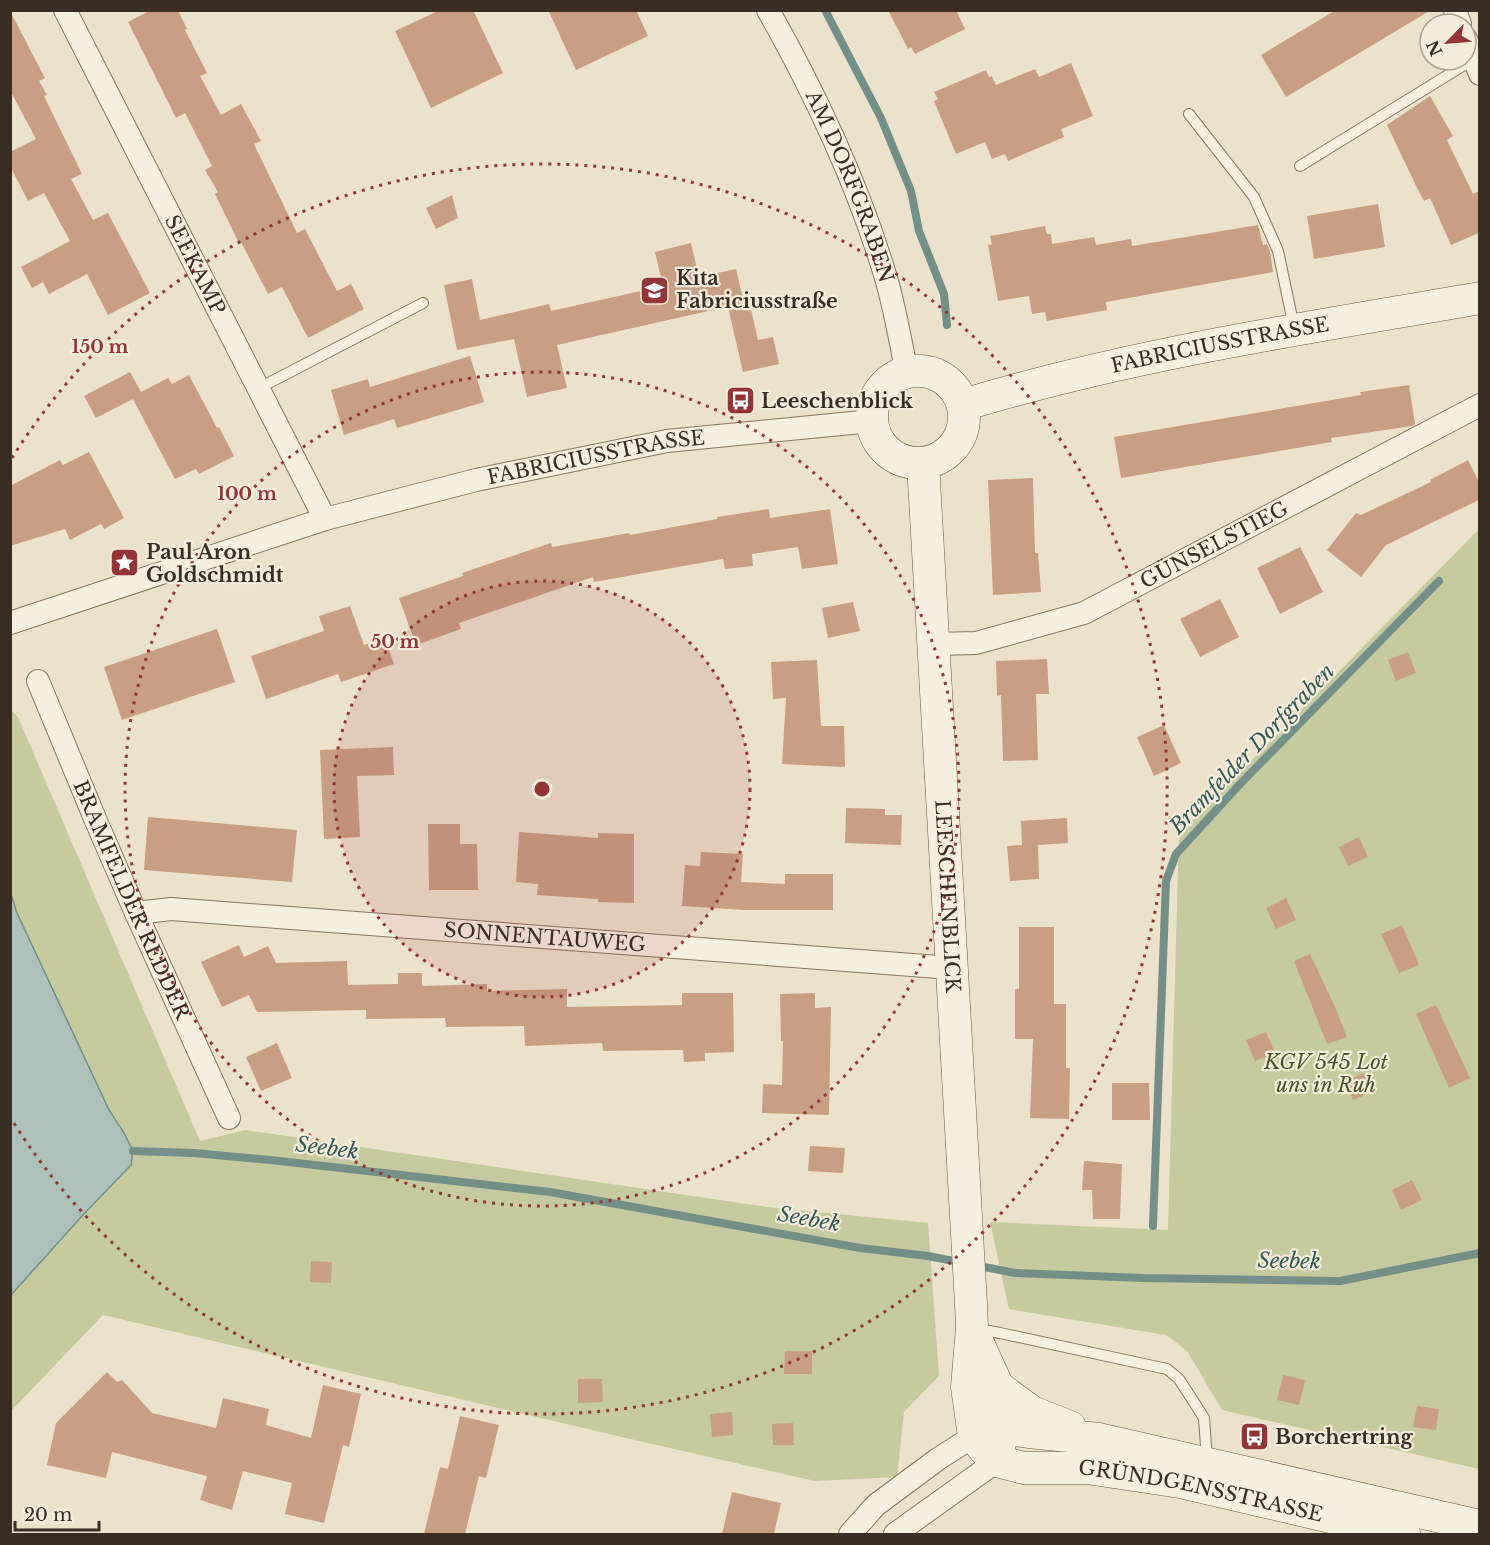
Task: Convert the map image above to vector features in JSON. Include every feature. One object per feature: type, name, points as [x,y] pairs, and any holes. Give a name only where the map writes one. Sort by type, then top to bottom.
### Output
[{"type":"street","name":"SEEKAMP","points":[[65,10],[325,519]]},
{"type":"street","name":"AM DORFGRABEN","points":[[768,10],[795,57],[856,191],[886,279],[908,372]]},
{"type":"street","name":"FABRICIUSSTRASSE","points":[[963,405],[1154,357],[1479,298]]},
{"type":"street","points":[[908,372],[928,372],[948,381],[957,392],[963,405],[962,431],[948,453],[936,460],[923,463],[908,462],[893,456],[882,446],[874,432],[871,417],[874,402],[881,388],[893,378],[908,372]]},
{"type":"street","name":"GÜNSELSTIEG","points":[[933,644],[975,643],[1084,613],[1479,405]]},
{"type":"street","name":"FABRICIUSSTRASSE","points":[[10,623],[325,519],[476,480],[666,441],[872,421]]},
{"type":"street","name":"LEESCHENBLICK","points":[[923,463],[972,1328],[968,1387],[988,1432]]},
{"type":"street","name":"BRAMFELDER REDDER","points":[[38,681],[136,913],[229,1118]]},
{"type":"street","name":"SONNENTAUWEG","points":[[136,913],[171,909],[952,968]]},
{"type":"street","name":"LEESCHENBLICK","points":[[972,1328],[999,1387]]},
{"type":"street","points":[[895,1534],[997,1461],[988,1432],[999,1387]]},
{"type":"street","name":"GRÜNDGENSSTRASSE","points":[[999,1387],[1032,1412],[1099,1439],[1205,1475],[1404,1534]]},
{"type":"street","points":[[850,1534],[876,1505],[938,1460],[988,1432]]},
{"type":"street","name":"GRÜNDGENSSTRASSE","points":[[988,1432],[1029,1432],[1099,1439]]},
{"type":"street","name":"GRÜNDGENSSTRASSE","points":[[997,1461],[1024,1468],[1087,1468],[1205,1475],[1478,1529]]},
{"type":"lane","points":[[1300,166],[1449,72]]},
{"type":"lane","points":[[1189,114],[1254,197],[1278,251],[1295,330]]},
{"type":"lane","points":[[259,388],[423,303]]},
{"type":"lane","points":[[972,1328],[1167,1370],[1179,1379],[1204,1418],[1205,1475]]},
{"type":"green space","name":"KGV 545 Lot uns in Ruh","points":[[1479,529],[1479,1469],[1222,1410],[1187,1351],[1166,1335],[1009,1309],[990,1222],[1168,1230],[1179,834]]},
{"type":"green space","points":[[11,710],[18,717],[200,1141],[245,1130],[767,1207],[928,1223],[939,1376],[904,1412],[897,1477],[815,1481],[103,1315],[11,1411],[11,1295],[131,1165],[133,1151],[109,1110],[17,913],[10,891]]},
{"type":"water","points":[[10,891],[17,913],[109,1110],[133,1151],[131,1165],[11,1295]]},
{"type":"building","points":[[151,10],[178,10],[187,29],[185,30],[207,73],[200,76],[221,115],[241,104],[261,141],[254,144],[297,233],[305,229],[337,291],[351,284],[364,309],[308,338],[282,287],[268,294],[215,194],[218,192],[205,170],[212,166],[185,113],[176,118],[128,22]]},
{"type":"building","points":[[440,10],[473,10],[503,73],[431,108],[395,31]]},
{"type":"building","points":[[548,10],[636,10],[648,36],[576,70]]},
{"type":"building","points":[[888,10],[956,10],[965,29],[915,54],[911,47],[908,49]]},
{"type":"building","points":[[1336,10],[1431,10],[1418,12],[1418,18],[1286,97],[1261,55]]},
{"type":"building","points":[[10,11],[45,78],[39,81],[47,95],[44,96],[82,174],[71,179],[93,220],[108,213],[150,293],[108,315],[87,274],[49,294],[43,282],[32,288],[21,267],[70,241],[44,193],[28,201],[10,166],[10,152],[36,139],[10,90]]},
{"type":"building","points":[[1071,63],[1093,116],[1061,129],[1064,137],[1008,161],[1005,154],[992,159],[985,142],[956,154],[934,101],[938,99],[934,92],[986,70],[996,85],[1035,69],[1039,77]]},
{"type":"building","points":[[1430,96],[1453,136],[1447,140],[1473,194],[1479,191],[1479,233],[1451,245],[1430,198],[1424,201],[1387,125]]},
{"type":"building","points":[[452,195],[458,218],[436,229],[426,208]]},
{"type":"building","points":[[1378,204],[1385,247],[1314,259],[1307,216]]},
{"type":"building","points":[[1258,225],[1263,245],[1267,244],[1270,251],[1273,272],[1106,302],[1107,310],[1047,321],[1045,312],[1032,314],[1029,296],[998,301],[988,245],[992,244],[990,236],[1045,226],[1047,234],[1051,234],[1052,244],[1094,237],[1096,245],[1131,239],[1132,246]]},
{"type":"building","points":[[691,243],[699,277],[736,269],[744,303],[557,345],[567,388],[527,397],[514,339],[457,350],[444,285],[472,279],[480,320],[549,304],[551,311],[663,286],[655,252]]},
{"type":"building","points":[[749,301],[758,340],[773,337],[779,364],[743,372],[728,307]]},
{"type":"building","points":[[470,356],[484,402],[397,428],[394,419],[344,435],[331,390],[368,379],[370,387]]},
{"type":"building","points":[[130,372],[141,392],[168,378],[172,384],[189,375],[234,456],[199,474],[196,469],[175,479],[133,399],[96,418],[84,396]]},
{"type":"building","points":[[1409,385],[1415,424],[1412,426],[1331,438],[1332,442],[1121,478],[1114,437]]},
{"type":"building","points":[[89,452],[124,518],[104,529],[101,524],[70,540],[65,529],[10,546],[10,486],[60,460],[63,465]]},
{"type":"building","points":[[1468,460],[1479,482],[1479,500],[1386,545],[1361,577],[1327,550],[1356,513],[1361,515],[1431,482],[1430,480]]},
{"type":"building","points":[[1033,478],[1035,553],[1038,553],[1041,592],[993,595],[988,480]]},
{"type":"building","points":[[769,509],[770,518],[830,509],[838,564],[802,569],[798,547],[752,554],[753,566],[725,569],[723,559],[594,582],[593,577],[459,623],[461,629],[416,645],[399,598],[463,576],[462,573],[551,543],[552,547],[629,533],[630,535]]},
{"type":"building","points":[[1300,547],[1323,592],[1280,614],[1257,568]]},
{"type":"building","points":[[1220,599],[1239,637],[1200,657],[1180,619]]},
{"type":"building","points":[[853,602],[860,631],[828,638],[822,608]]},
{"type":"building","points":[[350,606],[364,645],[385,638],[394,664],[341,682],[338,674],[266,699],[251,656],[324,631],[319,616]]},
{"type":"building","points":[[217,629],[235,682],[122,720],[104,667]]},
{"type":"building","points":[[1408,652],[1416,673],[1396,681],[1388,660]]},
{"type":"building","points":[[1047,659],[1049,694],[1036,694],[1038,760],[1003,761],[1001,695],[997,696],[996,661]]},
{"type":"building","points":[[817,660],[821,726],[844,726],[845,767],[782,764],[786,698],[773,699],[771,662]]},
{"type":"building","points":[[1164,725],[1181,763],[1154,776],[1137,737]]},
{"type":"building","points":[[393,747],[394,775],[357,776],[360,837],[324,839],[320,750]]},
{"type":"building","points":[[846,808],[885,809],[885,815],[902,815],[901,845],[845,843]]},
{"type":"building","points":[[148,817],[297,830],[292,882],[144,870]]},
{"type":"building","points":[[1067,818],[1068,843],[1038,845],[1039,879],[1010,881],[1007,846],[1022,845],[1021,821]]},
{"type":"building","points":[[428,824],[460,824],[460,844],[477,844],[478,890],[429,890]]},
{"type":"building","points":[[519,832],[598,838],[598,833],[634,834],[634,903],[598,902],[598,899],[537,895],[538,884],[516,882]]},
{"type":"building","points":[[1359,837],[1368,857],[1348,866],[1339,847]]},
{"type":"building","points":[[701,852],[743,854],[741,882],[785,884],[785,874],[833,874],[833,910],[744,910],[682,906],[685,865],[700,866]]},
{"type":"building","points":[[1286,898],[1296,920],[1276,929],[1266,908]]},
{"type":"building","points":[[1402,925],[1419,965],[1399,973],[1381,934]]},
{"type":"building","points":[[1019,927],[1054,927],[1054,1004],[1066,1004],[1066,1068],[1070,1068],[1069,1119],[1030,1118],[1033,1039],[1015,1039],[1015,989],[1019,989]]},
{"type":"building","points":[[239,945],[244,957],[268,946],[276,963],[347,961],[348,985],[398,984],[398,973],[422,973],[422,986],[487,984],[487,991],[567,989],[567,1007],[682,1005],[682,993],[733,993],[734,1052],[705,1053],[705,1061],[684,1062],[683,1050],[603,1051],[602,1043],[525,1046],[524,1026],[446,1027],[445,1018],[366,1019],[366,1010],[257,1012],[249,995],[222,1007],[201,962]]},
{"type":"building","points":[[1310,954],[1347,1037],[1327,1044],[1294,961]]},
{"type":"building","points":[[815,993],[815,1008],[831,1007],[829,1115],[762,1113],[763,1084],[782,1085],[783,1041],[781,1041],[780,994]]},
{"type":"building","points":[[1436,1005],[1470,1078],[1449,1088],[1416,1014]]},
{"type":"building","points":[[1266,1032],[1275,1053],[1255,1061],[1246,1040]]},
{"type":"building","points":[[277,1043],[292,1078],[261,1091],[246,1057]]},
{"type":"building","points":[[1364,1073],[1372,1092],[1353,1100],[1345,1081]]},
{"type":"building","points":[[1112,1083],[1149,1083],[1150,1120],[1112,1120]]},
{"type":"building","points":[[810,1146],[845,1148],[843,1173],[808,1171]]},
{"type":"building","points":[[1084,1161],[1122,1164],[1120,1219],[1093,1219],[1092,1190],[1082,1190]]},
{"type":"building","points":[[1412,1180],[1422,1200],[1401,1210],[1392,1190]]},
{"type":"building","points":[[311,1261],[332,1262],[331,1283],[310,1282]]},
{"type":"building","points":[[785,1351],[812,1351],[812,1374],[784,1374]]},
{"type":"building","points":[[107,1372],[117,1382],[122,1380],[152,1413],[216,1428],[223,1398],[269,1409],[266,1425],[311,1438],[323,1385],[361,1394],[349,1447],[343,1445],[324,1523],[285,1514],[292,1483],[243,1471],[232,1510],[200,1500],[207,1476],[112,1452],[106,1478],[47,1465],[56,1423]]},
{"type":"building","points":[[1283,1375],[1305,1380],[1299,1405],[1277,1400]]},
{"type":"building","points":[[578,1379],[602,1379],[603,1402],[578,1403]]},
{"type":"building","points":[[1417,1406],[1439,1409],[1436,1430],[1413,1427]]},
{"type":"building","points":[[732,1412],[733,1435],[712,1437],[710,1414]]},
{"type":"building","points":[[460,1416],[499,1425],[486,1478],[479,1476],[465,1534],[424,1534],[440,1467],[448,1469]]},
{"type":"building","points":[[793,1423],[794,1445],[773,1445],[772,1424]]},
{"type":"building","points":[[732,1492],[781,1503],[774,1534],[722,1534]]},
{"type":"waterway","points":[[825,10],[881,118],[911,191],[919,231],[944,294],[947,325]]},
{"type":"waterway","name":"Bramfelder Dorfgraben","points":[[1153,1226],[1166,881],[1176,854],[1241,783],[1439,581]]},
{"type":"waterway","name":"Seebek","points":[[133,1151],[194,1153],[280,1161],[550,1192],[860,1248],[928,1256],[1015,1273],[1143,1278],[1340,1281],[1480,1253]]},
{"type":"place","name":"Kita Fabriciusstraße","points":[[655,290]]},
{"type":"place","name":"Leeschenblick","points":[[740,401]]},
{"type":"place","name":"Paul Aron Goldschmidt","points":[[125,563]]},
{"type":"place","name":"Borchertring","points":[[1254,1437]]}]
